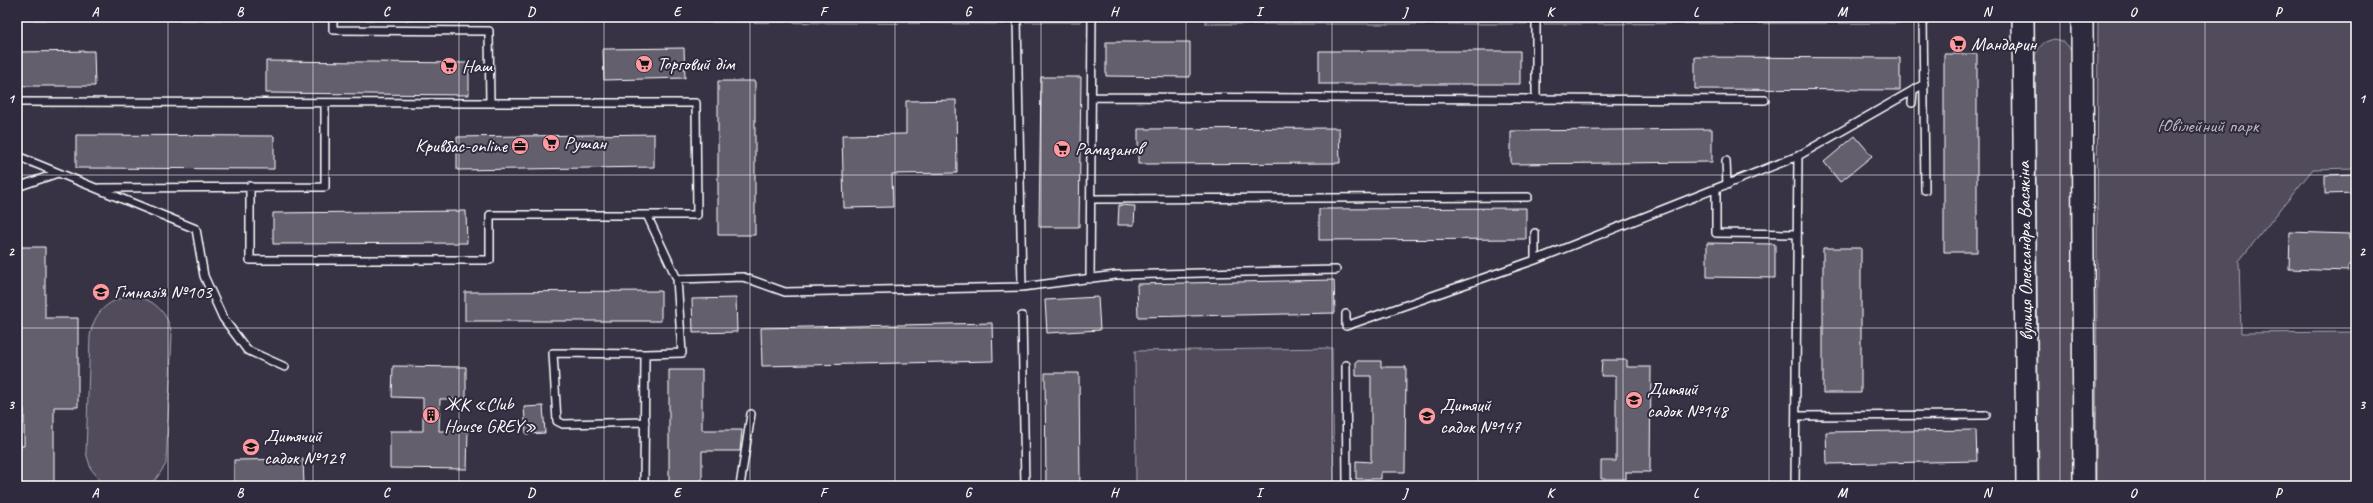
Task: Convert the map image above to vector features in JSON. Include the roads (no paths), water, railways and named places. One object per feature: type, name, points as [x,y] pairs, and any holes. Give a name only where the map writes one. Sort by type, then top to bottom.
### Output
[{"type":"street","name":"вулиця Олександра Васякіна","points":[[2022,17],[2027,486]]},
{"type":"street","points":[[2082,17],[2084,486]]},
{"type":"lane","points":[[333,17],[333,30],[489,31],[490,103]]},
{"type":"lane","points":[[1017,17],[1022,287]]},
{"type":"lane","points":[[1090,279],[1092,17]]},
{"type":"lane","points":[[1536,17],[1536,100]]},
{"type":"lane","points":[[1924,17],[1925,190]]},
{"type":"lane","points":[[1346,314],[1346,326],[1535,260],[1716,190],[1798,156],[1924,84]]},
{"type":"lane","points":[[1912,103],[1913,91]]},
{"type":"lane","points":[[1092,97],[1765,100]]},
{"type":"lane","points":[[17,102],[696,103],[696,214],[490,215],[490,260],[250,260],[250,186]]},
{"type":"lane","points":[[96,188],[250,186],[325,187],[325,103]]},
{"type":"lane","points":[[17,156],[196,229],[204,276],[223,318],[247,350],[285,367]]},
{"type":"lane","points":[[1795,486],[1798,156]]},
{"type":"lane","points":[[1726,161],[1727,185]]},
{"type":"lane","points":[[17,187],[58,173]]},
{"type":"lane","points":[[1716,190],[1716,233],[1797,234]]},
{"type":"lane","points":[[1091,199],[1528,197]]},
{"type":"lane","points":[[645,422],[563,424],[557,421],[553,353],[682,353],[677,279],[647,215]]},
{"type":"lane","points":[[1535,233],[1535,260]]},
{"type":"lane","points":[[677,279],[743,277],[784,292],[1022,287],[1116,275],[1336,270]]},
{"type":"lane","points":[[1022,316],[1024,486]]},
{"type":"lane","points":[[644,486],[645,354]]},
{"type":"lane","points":[[1346,365],[1347,486]]},
{"type":"lane","points":[[740,486],[751,414]]},
{"type":"lane","points":[[1796,416],[1986,415]]},
{"type":"place","name":"Мандарин","points":[[1958,44]]},
{"type":"place","name":"Торговий дім","points":[[644,64]]},
{"type":"place","name":"Наш","points":[[449,66]]},
{"type":"place","name":"Рушан","points":[[551,143]]},
{"type":"place","name":"Кривбас-online","points":[[520,146]]},
{"type":"place","name":"Рамазанов","points":[[1062,149]]},
{"type":"place","name":"Гімназія №103","points":[[101,292]]},
{"type":"place","name":"Дитяий садок №148","points":[[1634,400]]},
{"type":"place","name":"ЖК «Club House GREY»","points":[[431,415]]},
{"type":"place","name":"Дитяий садок №147","points":[[1427,416]]},
{"type":"place","name":"Дитячий садок №129","points":[[251,447]]},
{"type":"park label","name":"Ювілейний парк","points":[[2208,126]]}]
